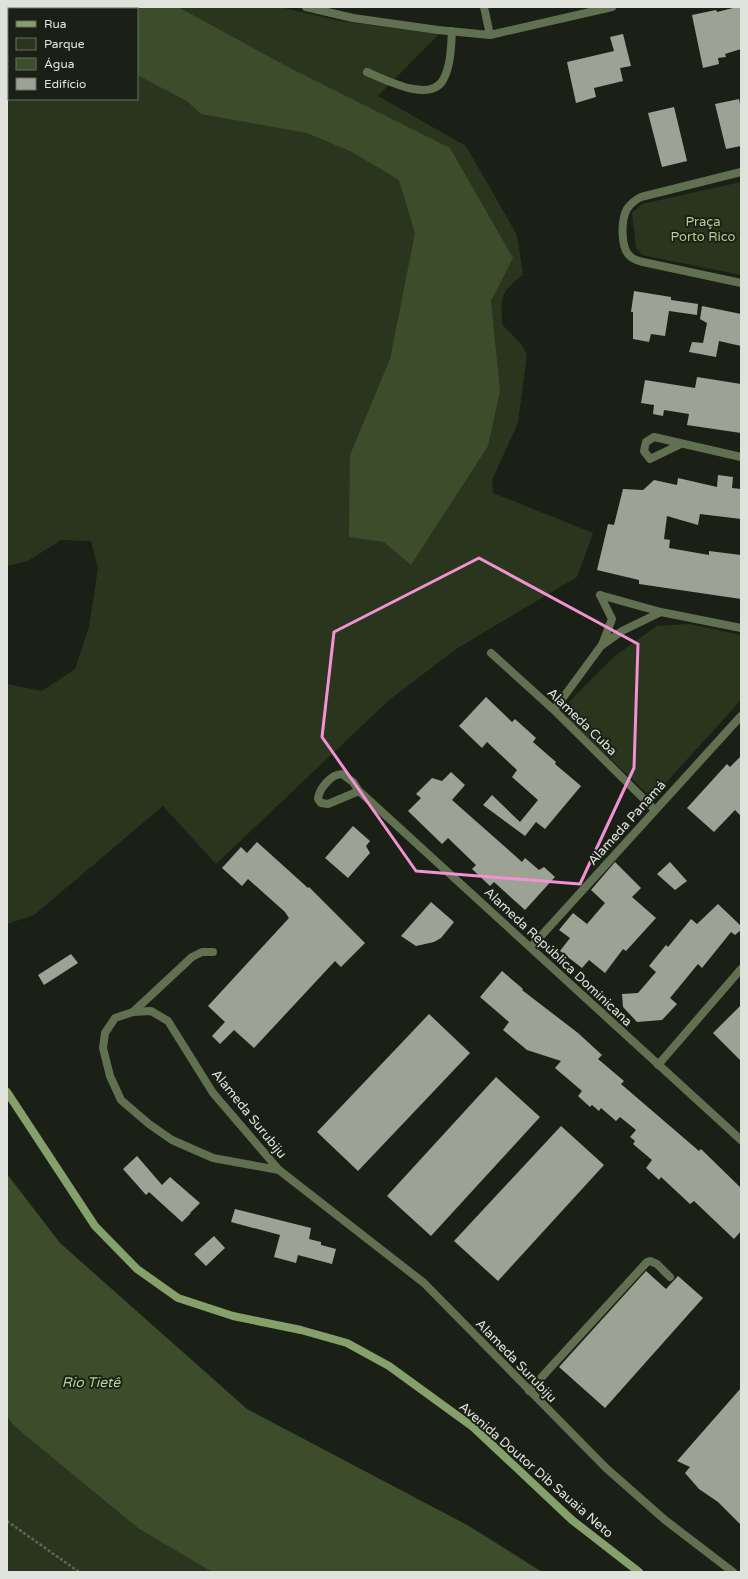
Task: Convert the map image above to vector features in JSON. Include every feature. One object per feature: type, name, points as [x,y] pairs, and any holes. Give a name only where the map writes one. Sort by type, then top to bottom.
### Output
[{"type":"main road","name":"Avenida Doutor Dib Sauaia Neto","points":[[7,1092],[94,1226],[137,1268],[178,1298],[233,1316],[301,1330],[347,1343],[389,1366],[473,1427],[572,1520],[639,1572]]},
{"type":"street","points":[[306,7],[353,18],[490,35],[612,7]]},
{"type":"street","points":[[484,7],[490,35]]},
{"type":"street","points":[[367,72],[411,89],[427,91],[436,89],[443,80],[447,68],[452,31]]},
{"type":"street","points":[[741,172],[641,197],[633,201],[624,215],[624,238],[626,250],[631,257],[643,262],[741,283]]},
{"type":"street","points":[[681,444],[741,457]]},
{"type":"street","points":[[602,646],[612,619],[600,595],[661,612],[741,628]]},
{"type":"street","points":[[554,710],[602,646],[622,631],[661,612]]},
{"type":"street","name":"Alameda Cuba","points":[[492,653],[554,710],[654,810]]},
{"type":"street","name":"Alameda Panamá","points":[[531,947],[741,716]]},
{"type":"street","name":"Alameda República Dominicana","points":[[359,791],[328,804],[321,803],[318,799],[325,784],[338,774],[342,774],[353,782],[359,791],[741,1140]]},
{"type":"street","points":[[133,1012],[192,957],[202,952],[214,952]]},
{"type":"street","points":[[658,1065],[741,969]]},
{"type":"street","name":"Alameda Surubiju","points":[[279,1170],[214,1158],[172,1140],[149,1124],[121,1100],[110,1076],[103,1048],[105,1033],[115,1018],[133,1012],[151,1011],[168,1021],[214,1093],[279,1170],[424,1283],[606,1468],[659,1515],[733,1572]]},
{"type":"street","points":[[529,1391],[647,1262],[650,1261],[657,1264],[670,1277]]},
{"type":"path","points":[[7,1521],[79,1572]]},
{"type":"highlighted area","points":[[479,558],[638,644],[634,768],[580,884],[416,871],[322,737],[334,632]]},
{"type":"green space","points":[[7,7],[280,7],[340,21],[439,34],[378,96],[466,146],[517,235],[523,275],[510,286],[504,295],[502,300],[502,324],[521,344],[527,354],[518,423],[492,480],[493,493],[593,533],[577,577],[456,649],[388,701],[216,864],[163,806],[34,915],[7,924],[7,684],[42,691],[75,669],[89,627],[98,568],[91,541],[61,540],[28,561],[7,566]]},
{"type":"green space","name":"Praça Porto Rico","points":[[741,182],[741,275],[642,255],[636,248],[632,213],[642,204]]},
{"type":"green space","points":[[690,624],[741,635],[741,700],[652,798],[568,719],[568,703],[615,656],[657,626]]},
{"type":"green space","points":[[7,1416],[13,1425],[185,1556],[212,1572],[7,1572]]},
{"type":"water","points":[[8,7],[178,7],[290,68],[450,148],[513,258],[491,301],[500,391],[488,446],[411,565],[384,542],[349,537],[350,455],[390,359],[415,233],[399,180],[352,152],[307,133],[201,114],[187,101],[138,76],[138,8]]},
{"type":"water","name":"Rio Tietê","points":[[7,1174],[60,1243],[247,1409],[469,1526],[542,1572],[212,1572],[138,1528],[13,1425],[7,1416]]},
{"type":"building","points":[[741,7],[741,49],[725,54],[726,57],[718,58],[719,64],[703,68],[692,15],[716,10],[717,12]]},
{"type":"building","points":[[623,34],[631,66],[620,68],[623,81],[594,88],[596,97],[576,103],[567,62],[614,51],[610,37]]},
{"type":"building","points":[[739,99],[741,109],[741,146],[726,149],[715,104]]},
{"type":"building","points":[[674,107],[687,161],[662,167],[648,113]]},
{"type":"building","points":[[634,291],[671,297],[671,300],[698,304],[697,315],[669,311],[665,336],[651,334],[649,342],[633,339],[633,312],[631,312]]},
{"type":"building","points":[[702,306],[741,314],[741,346],[719,341],[716,357],[689,352],[692,342],[703,343],[707,323],[700,319]]},
{"type":"building","points":[[697,377],[741,384],[741,433],[687,425],[689,414],[664,410],[663,416],[653,414],[654,405],[641,403],[645,380],[695,388]]},
{"type":"building","points":[[718,475],[733,477],[732,488],[741,489],[741,519],[700,514],[698,525],[667,516],[664,539],[670,540],[669,548],[709,555],[709,551],[741,555],[741,599],[639,584],[639,580],[597,570],[608,524],[614,525],[623,489],[643,490],[654,480],[677,485],[678,478],[717,487]]},
{"type":"building","points":[[486,697],[512,722],[515,719],[536,738],[533,742],[556,762],[555,764],[581,786],[545,829],[536,822],[525,836],[483,805],[492,795],[520,822],[538,800],[512,777],[517,770],[487,742],[482,748],[459,726]]},
{"type":"building","points":[[741,756],[741,816],[735,810],[714,832],[687,808],[727,764],[730,767]]},
{"type":"building","points":[[451,772],[465,785],[452,800],[522,862],[525,858],[539,870],[544,867],[555,877],[525,910],[494,882],[490,886],[472,869],[476,865],[448,838],[442,844],[408,811],[421,798],[416,794],[432,778],[442,781]]},
{"type":"building","points":[[353,826],[370,841],[366,846],[370,853],[348,878],[325,858]]},
{"type":"building","points":[[257,842],[308,888],[309,887],[365,943],[341,967],[335,961],[254,1048],[234,1030],[220,1044],[212,1036],[225,1022],[208,1006],[289,918],[285,912],[248,879],[242,886],[222,868],[241,847],[247,853]]},
{"type":"building","points":[[615,862],[641,888],[632,897],[656,918],[626,951],[623,949],[605,973],[589,960],[582,968],[560,951],[570,938],[559,930],[573,913],[587,924],[605,903],[591,890]]},
{"type":"building","points":[[670,862],[687,881],[675,890],[657,874]]},
{"type":"building","points":[[431,902],[454,922],[441,938],[434,942],[416,946],[401,936]]},
{"type":"building","points":[[718,904],[741,926],[741,930],[735,935],[731,932],[702,968],[698,964],[670,998],[677,1004],[662,1020],[637,1022],[623,1007],[622,994],[638,993],[656,972],[649,966],[666,945],[668,947],[691,919],[697,924]]},
{"type":"building","points":[[71,954],[78,963],[44,985],[38,975]]},
{"type":"building","points":[[502,971],[523,989],[522,990],[578,1033],[602,1055],[598,1059],[624,1081],[621,1084],[699,1151],[701,1149],[741,1188],[741,1231],[734,1239],[694,1201],[690,1204],[661,1177],[659,1180],[646,1168],[652,1160],[633,1144],[635,1141],[630,1137],[636,1130],[620,1117],[616,1121],[601,1108],[599,1111],[592,1105],[590,1107],[578,1096],[582,1091],[555,1068],[561,1061],[527,1050],[503,1030],[509,1022],[480,997]]},
{"type":"building","points":[[741,1005],[741,1061],[713,1033]]},
{"type":"building","points":[[429,1014],[470,1053],[358,1171],[317,1132]]},
{"type":"building","points":[[496,1077],[540,1117],[431,1236],[387,1196]]},
{"type":"building","points":[[561,1126],[604,1165],[498,1281],[454,1241]]},
{"type":"building","points":[[137,1156],[162,1185],[170,1177],[200,1203],[182,1222],[149,1192],[146,1195],[123,1169]]},
{"type":"building","points":[[235,1209],[311,1228],[309,1239],[321,1242],[321,1245],[336,1249],[332,1264],[298,1255],[296,1263],[274,1257],[280,1235],[231,1222]]},
{"type":"building","points":[[214,1236],[225,1248],[206,1266],[194,1254]]},
{"type":"building","points":[[646,1271],[666,1289],[678,1276],[703,1298],[605,1408],[559,1367]]},
{"type":"building","points":[[741,1388],[741,1525],[718,1502],[699,1489],[685,1473],[690,1467],[677,1461]]}]
